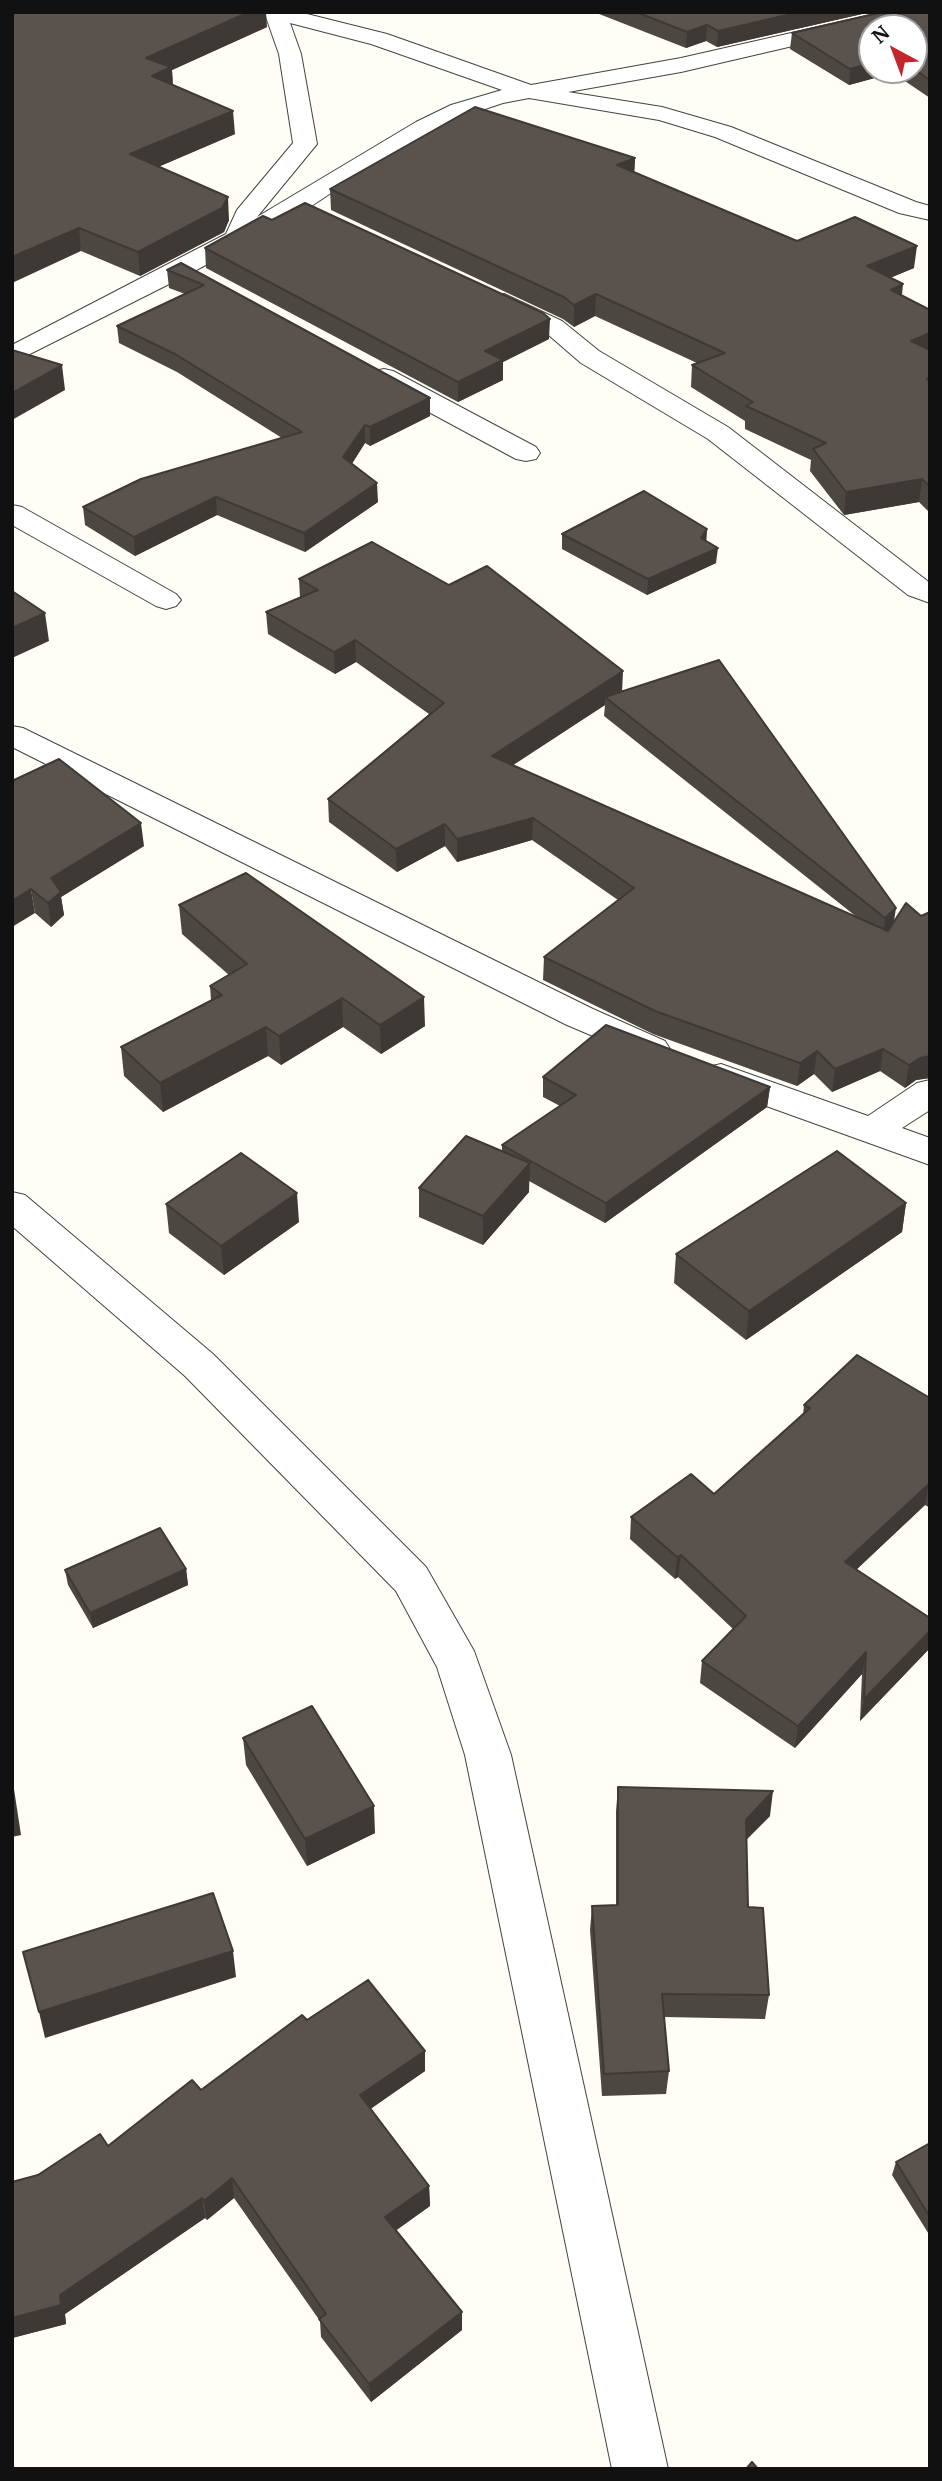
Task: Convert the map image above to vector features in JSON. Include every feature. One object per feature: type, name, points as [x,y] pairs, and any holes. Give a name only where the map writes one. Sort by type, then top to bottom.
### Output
[{"type":"street","points":[[379,39],[387,12]]},
{"type":"street","points":[[274,13],[379,39],[530,92],[587,103],[628,106],[675,117],[780,154],[908,208],[930,213]]},
{"type":"street","points":[[236,238],[246,215],[305,144],[293,66],[274,13]]},
{"type":"street","points":[[12,355],[182,268],[295,206],[353,168],[424,127],[472,106],[499,97],[681,65],[901,13]]},
{"type":"street","points":[[295,206],[320,217]]},
{"type":"street","points":[[182,268],[206,281]]},
{"type":"street","points":[[480,291],[553,326],[590,357],[718,433],[780,479],[858,544],[918,589],[930,594]]},
{"type":"street","points":[[366,367],[526,453]]},
{"type":"street","points":[[12,513],[166,600]]},
{"type":"street","points":[[12,735],[580,1017],[691,1064],[930,1152]]},
{"type":"street","points":[[873,1130],[930,1092]]},
{"type":"street","points":[[12,1205],[199,1365],[411,1579],[458,1664],[488,1755],[640,2469]]},
{"type":"building","points":[[12,12],[249,12],[146,58],[171,67],[152,76],[233,111],[130,154],[228,197],[222,208],[138,252],[79,228],[12,257]]},
{"type":"building","points":[[636,12],[800,12],[718,31],[707,25],[687,32]]},
{"type":"building","points":[[930,12],[930,80],[928,14],[874,14]]},
{"type":"building","points":[[858,18],[858,67],[850,69],[792,33]]},
{"type":"building","points":[[475,107],[635,158],[617,165],[797,241],[855,217],[917,246],[867,266],[903,284],[891,290],[930,310],[930,333],[911,341],[930,350],[930,377],[927,379],[930,381],[930,487],[922,479],[846,492],[813,449],[826,443],[746,406],[753,402],[692,365],[725,353],[596,294],[574,305],[564,297],[330,189]]},
{"type":"building","points":[[305,203],[543,313],[550,319],[485,351],[503,360],[458,382],[205,248],[263,216],[272,220]]},
{"type":"building","points":[[181,263],[430,398],[370,427],[365,425],[343,457],[377,483],[304,533],[216,497],[134,537],[83,507],[141,479],[302,432],[175,354],[117,326],[204,285],[167,270]]},
{"type":"building","points":[[12,350],[62,365],[12,393]]},
{"type":"building","points":[[644,491],[707,529],[701,538],[718,548],[648,579],[562,534]]},
{"type":"building","points":[[372,542],[449,585],[487,566],[623,671],[492,756],[888,931],[906,903],[921,916],[930,912],[930,1056],[920,1058],[909,1065],[883,1049],[835,1069],[817,1051],[800,1063],[655,1011],[544,957],[634,888],[533,818],[457,839],[445,824],[396,849],[328,799],[444,703],[355,640],[334,652],[266,612],[318,590],[299,579]]},
{"type":"building","points":[[12,591],[45,613],[12,628]]},
{"type":"building","points":[[719,660],[896,908],[885,918],[605,697]]},
{"type":"building","points":[[59,759],[141,823],[51,878],[61,892],[48,903],[31,889],[12,901],[12,781]]},
{"type":"building","points":[[246,873],[424,997],[380,1025],[342,998],[279,1036],[266,1027],[160,1083],[121,1047],[222,995],[210,986],[247,964],[179,905]]},
{"type":"building","points":[[606,1025],[770,1087],[606,1203],[502,1145],[576,1095],[543,1077]]},
{"type":"building","points":[[466,1136],[530,1163],[483,1216],[419,1188]]},
{"type":"building","points":[[837,1151],[906,1203],[749,1311],[676,1254]]},
{"type":"building","points":[[241,1153],[297,1193],[221,1246],[166,1204]]},
{"type":"building","points":[[857,1355],[930,1398],[930,1483],[845,1562],[930,1618],[930,1631],[864,1699],[866,1652],[798,1726],[702,1661],[746,1616],[681,1555],[677,1557],[631,1517],[691,1474],[714,1494],[810,1408],[804,1405]]},
{"type":"building","points":[[160,1528],[186,1569],[90,1613],[65,1570]]},
{"type":"building","points":[[312,1706],[374,1806],[305,1839],[243,1738]]},
{"type":"building","points":[[618,1787],[773,1791],[746,1820],[748,1907],[763,1908],[769,1995],[662,1994],[669,2071],[604,2074],[592,1906],[618,1905]]},
{"type":"building","points":[[213,1893],[233,1951],[39,2012],[23,1952]]},
{"type":"building","points":[[368,1980],[425,2051],[360,2095],[429,2186],[385,2217],[462,2312],[369,2384],[319,2319],[326,2314],[232,2178],[204,2201],[202,2198],[60,2295],[61,2305],[12,2318],[12,2182],[38,2175],[100,2134],[108,2146],[192,2080],[201,2090],[302,2015],[307,2020]]},
{"type":"building","points":[[930,2143],[930,2217],[896,2162]]},
{"type":"building","points":[[752,2462],[758,2469],[746,2469]]}]
